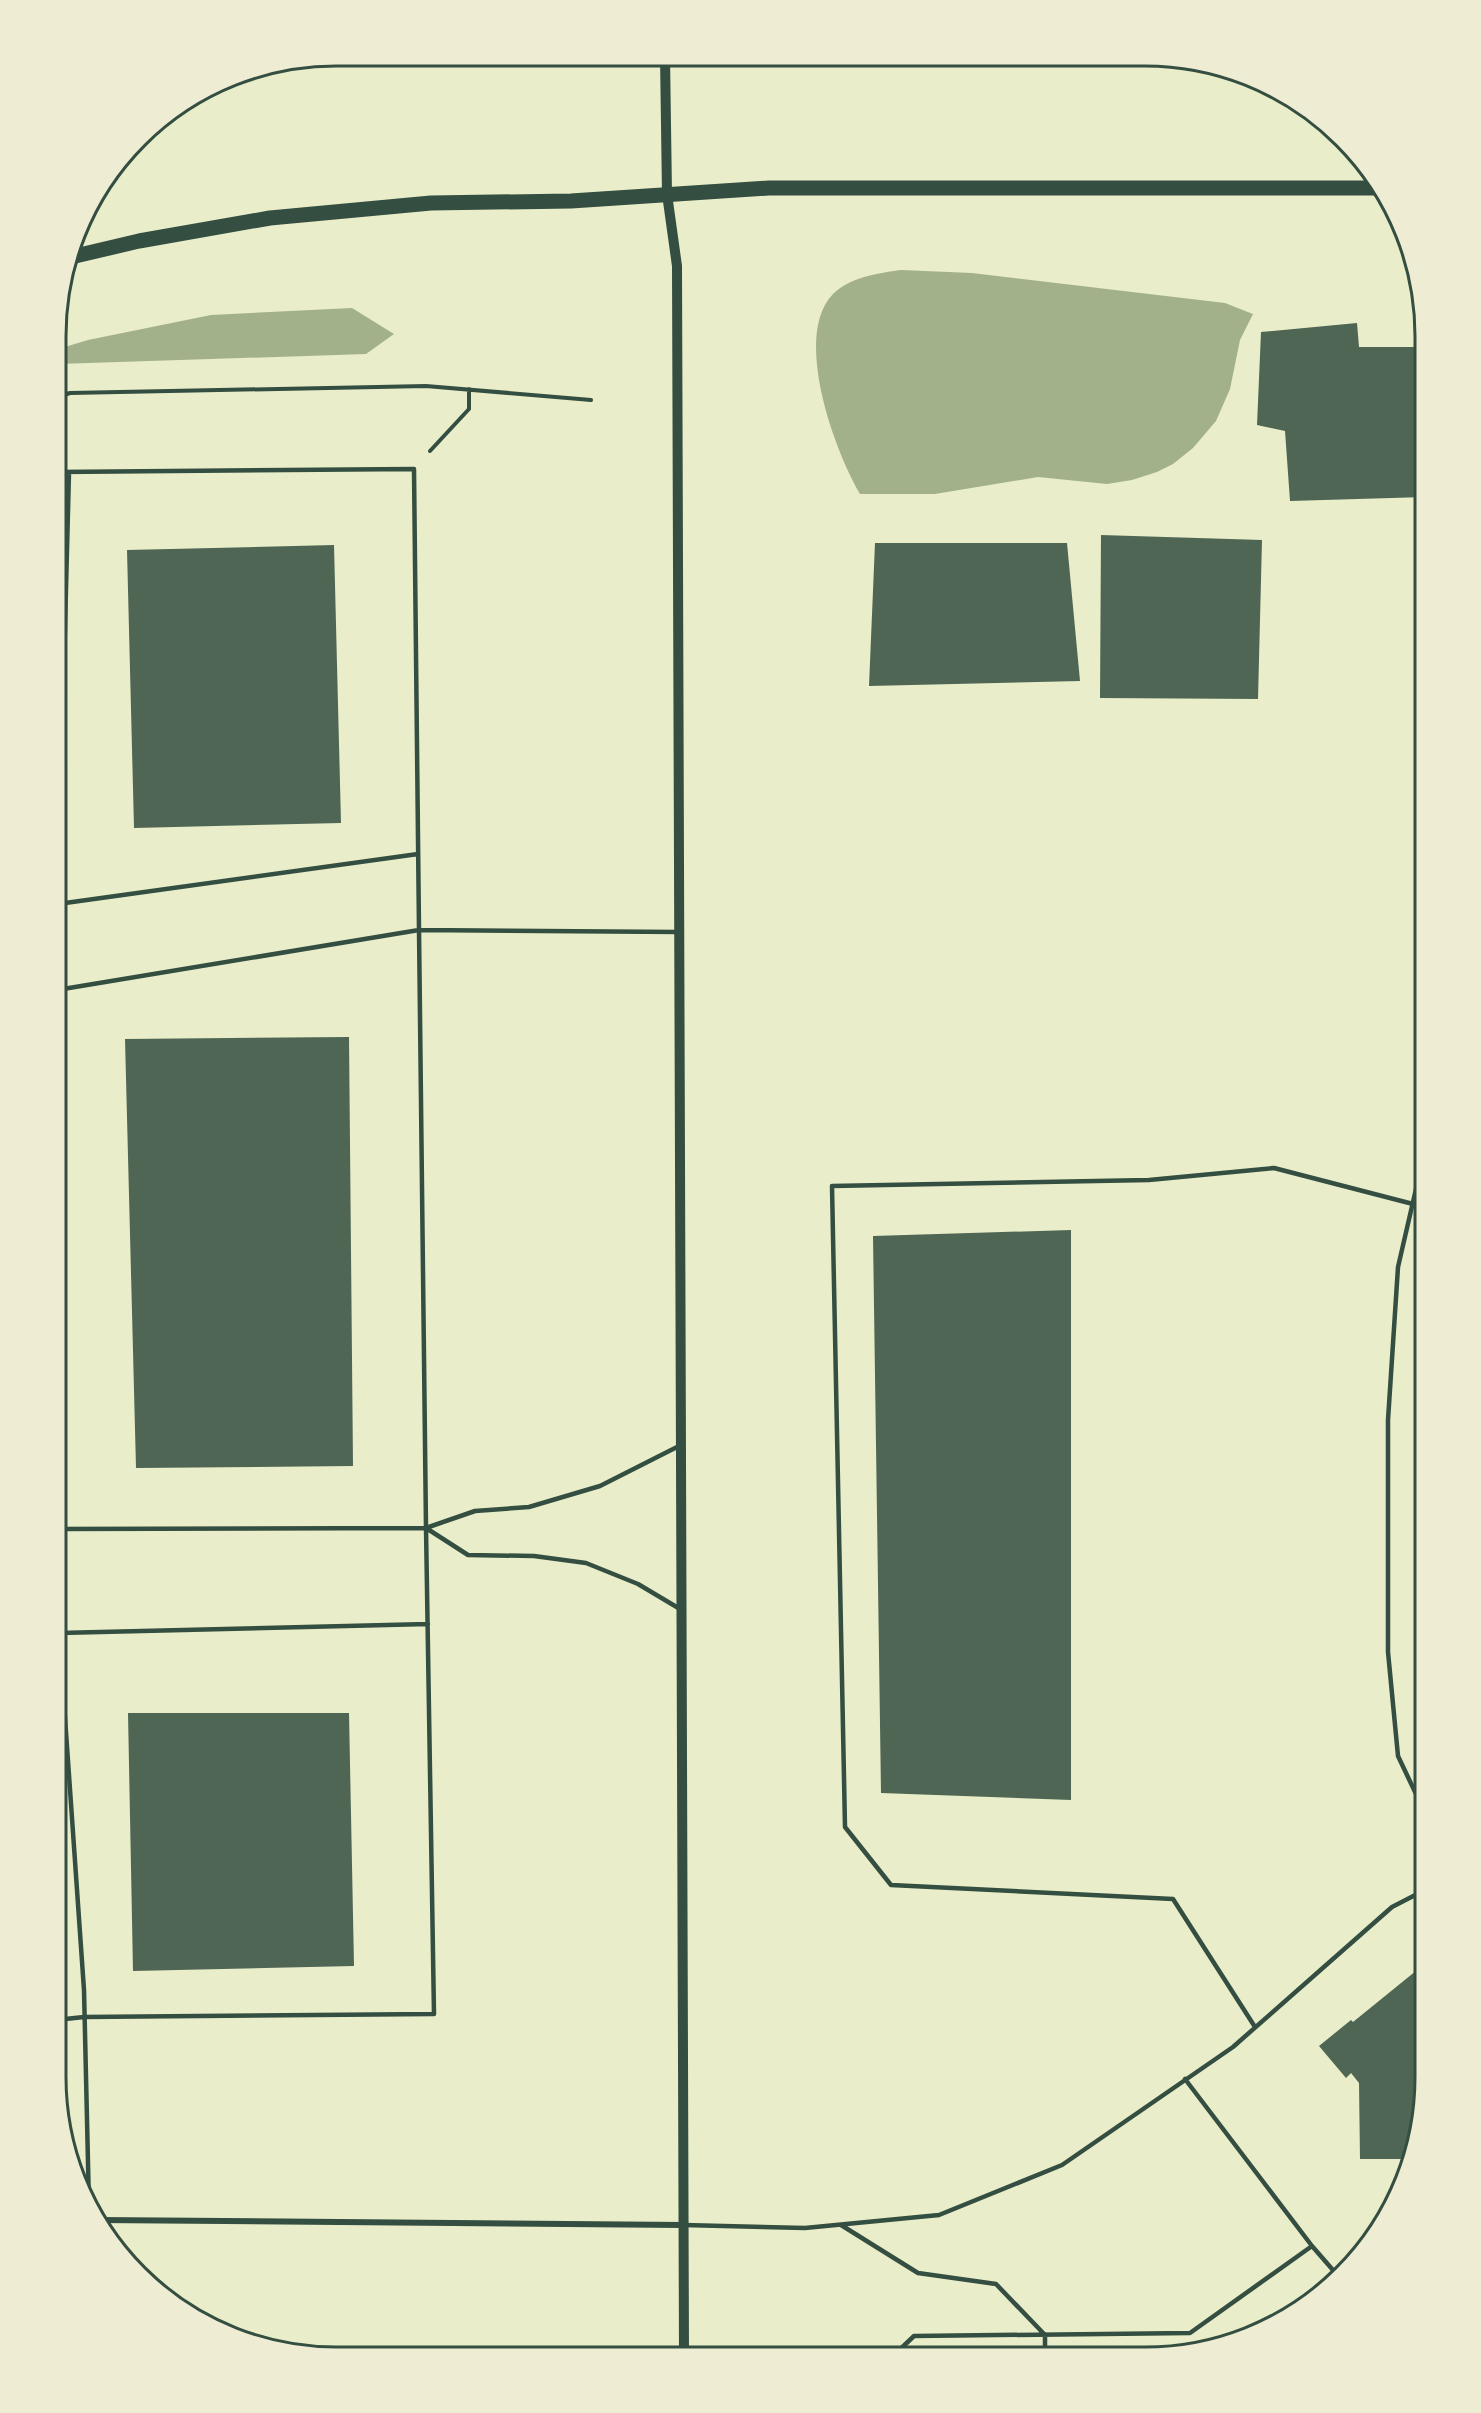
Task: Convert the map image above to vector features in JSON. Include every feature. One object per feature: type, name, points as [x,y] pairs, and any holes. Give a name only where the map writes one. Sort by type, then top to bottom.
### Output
[{"type":"main road","points":[[78,255],[139,241],[270,218],[431,203],[571,201],[769,188],[1371,188]]},
{"type":"street","points":[[665,66],[667,195],[677,266],[684,2347]]},
{"type":"street","points":[[107,2220],[683,2225]]},
{"type":"lane","points":[[66,590],[69,472],[414,470],[434,2014],[66,2019]]},
{"type":"lane","points":[[66,903],[418,854]]},
{"type":"lane","points":[[66,989],[419,930],[679,932]]},
{"type":"lane","points":[[1255,2027],[1173,1899],[891,1885],[846,1827],[832,1186],[1149,1180],[1274,1168],[1413,1204]]},
{"type":"lane","points":[[1415,1195],[1398,1267],[1388,1420],[1388,1652],[1398,1756],[1415,1793]]},
{"type":"lane","points":[[66,1529],[426,1528],[475,1511],[530,1507],[600,1486],[681,1445]]},
{"type":"lane","points":[[426,1528],[468,1556],[534,1556],[586,1563],[638,1584],[681,1610]]},
{"type":"lane","points":[[66,1633],[428,1624]]},
{"type":"lane","points":[[66,1741],[84,2017],[88,2183]]},
{"type":"lane","points":[[683,2225],[804,2228],[939,2215],[1062,2165],[1233,2047],[1392,1907],[1415,1895]]},
{"type":"lane","points":[[1185,2079],[1312,2246],[1333,2270]]},
{"type":"lane","points":[[841,2225],[918,2273],[996,2284],[1045,2335],[1045,2347]]},
{"type":"lane","points":[[902,2347],[914,2336],[1190,2332],[1312,2246]]},
{"type":"path","points":[[66,394],[426,386],[591,400]]},
{"type":"path","points":[[414,470],[469,409],[469,389]]},
{"type":"shaded area","points":[[901,270],[972,273],[1225,303],[1253,314],[1240,340],[1230,389],[1216,421],[1193,448],[1173,464],[1157,472],[1132,480],[1107,484],[1038,477],[935,494],[860,494],[839,451],[830,423],[817,365],[816,337],[821,313],[833,294],[840,288],[865,277]]},
{"type":"shaded area","points":[[352,308],[394,334],[366,354],[66,364],[66,347],[211,315]]},
{"type":"building","points":[[1357,323],[1359,347],[1415,347],[1415,497],[1290,501],[1285,431],[1257,425],[1261,332]]},
{"type":"building","points":[[1101,535],[1262,540],[1258,699],[1100,698]]},
{"type":"building","points":[[875,543],[1067,543],[1080,681],[869,686]]},
{"type":"building","points":[[334,545],[341,823],[134,828],[127,550]]},
{"type":"building","points":[[349,1037],[353,1466],[136,1468],[125,1039]]},
{"type":"building","points":[[1071,1230],[1071,1800],[881,1793],[873,1236]]},
{"type":"building","points":[[128,1713],[349,1713],[354,1966],[133,1971]]},
{"type":"building","points":[[1415,1972],[1413,2112],[1402,2159],[1360,2159],[1359,2083],[1351,2073],[1346,2078],[1319,2046],[1351,2020],[1353,2022]]}]
